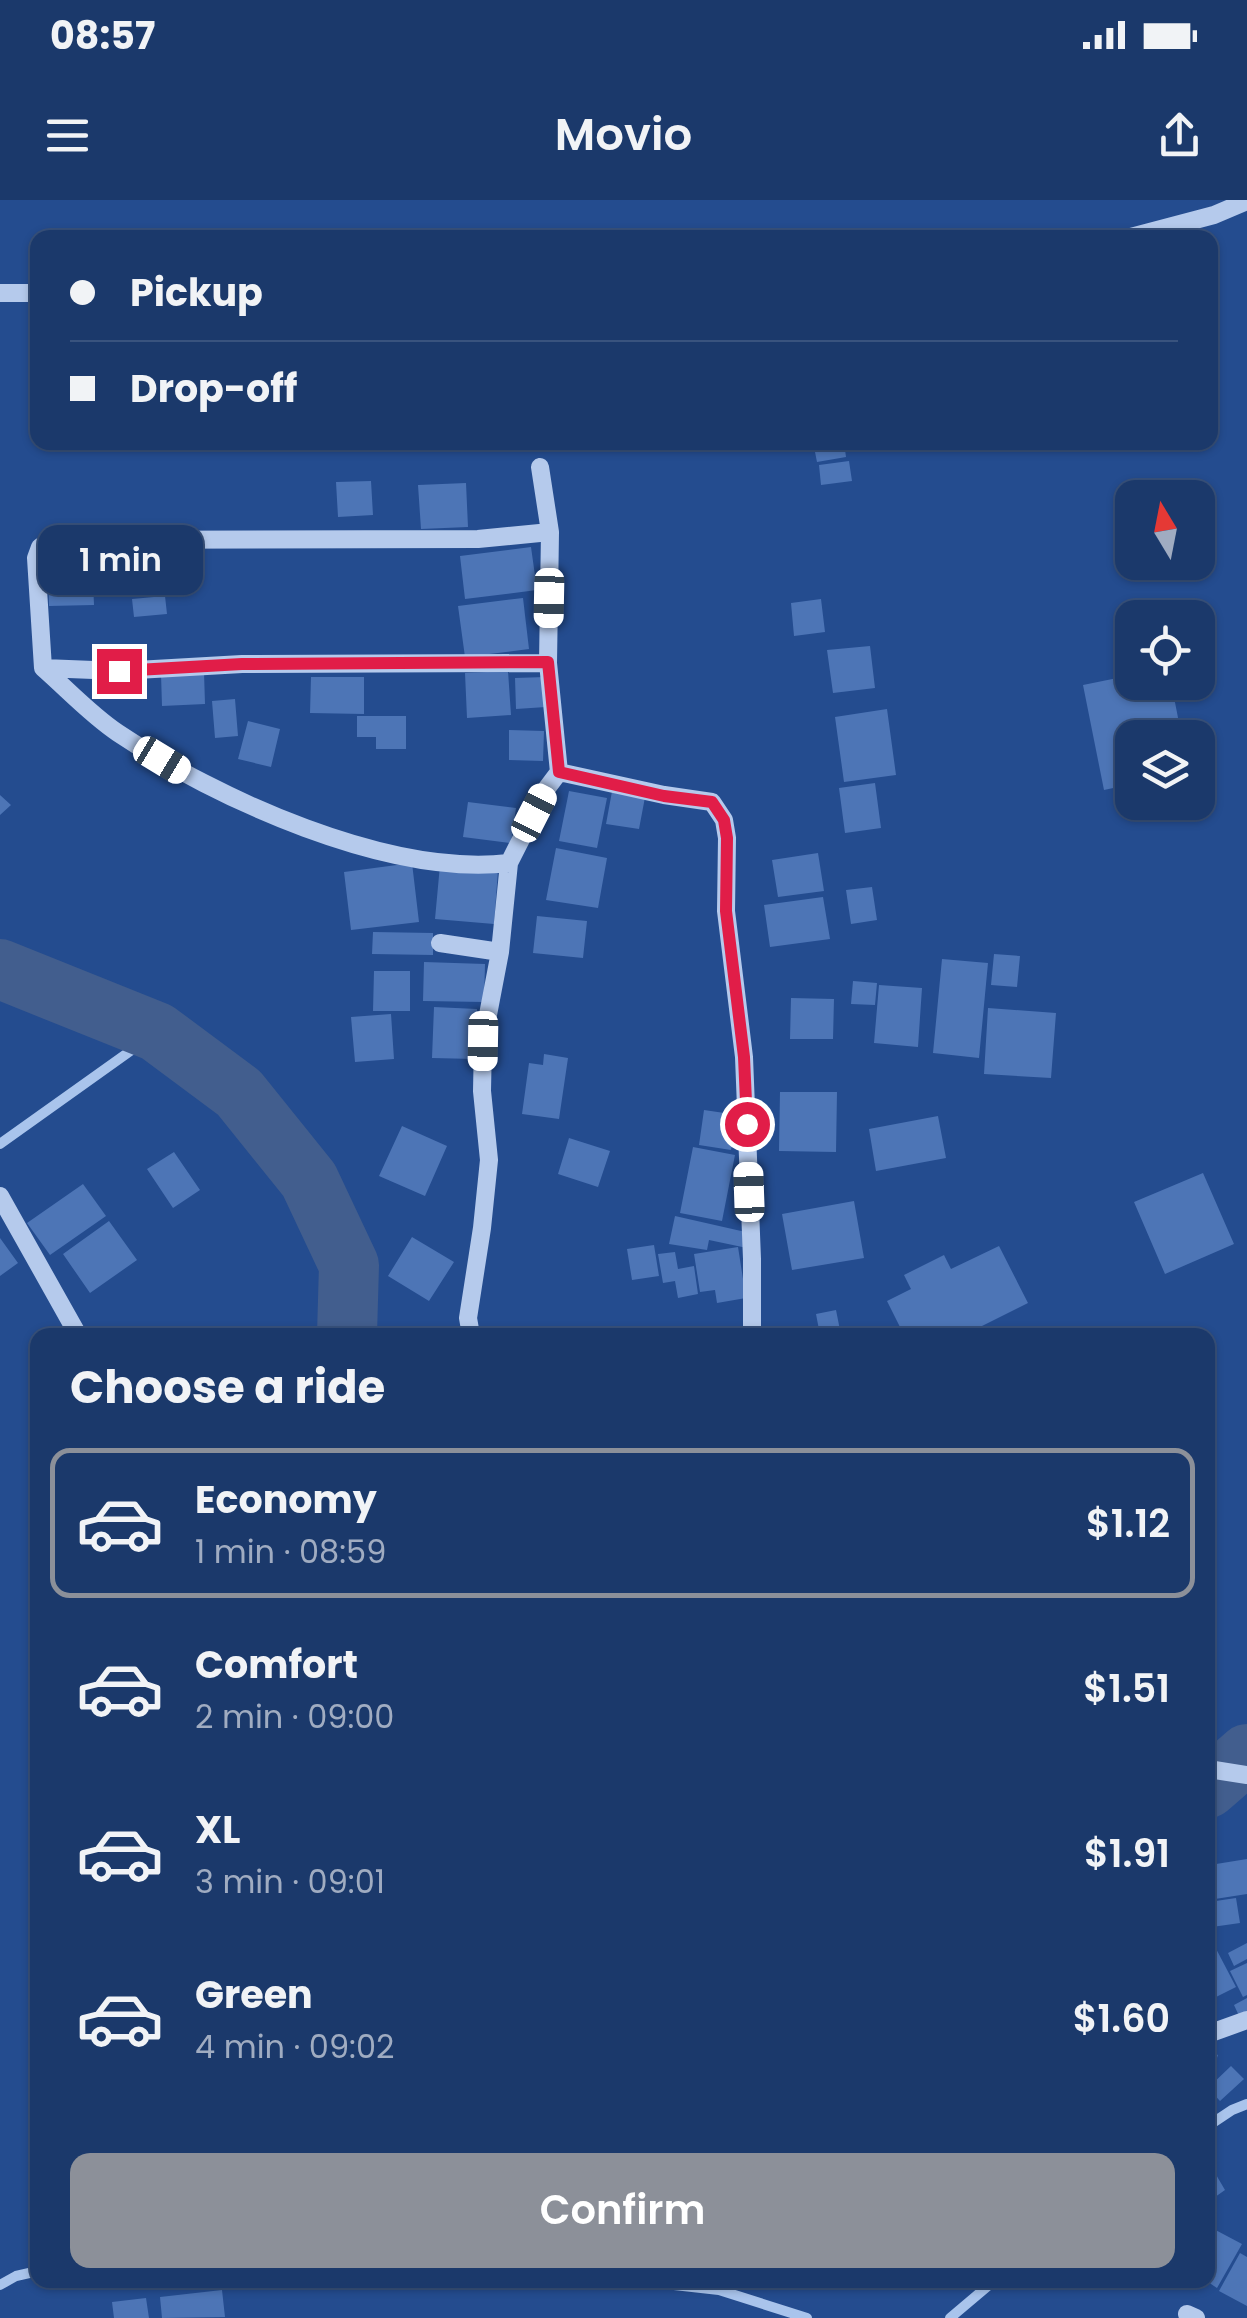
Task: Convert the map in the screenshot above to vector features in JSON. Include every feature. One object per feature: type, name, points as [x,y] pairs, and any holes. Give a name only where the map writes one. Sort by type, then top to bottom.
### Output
[{"type":"street","points":[[1157,230],[1214,215],[1247,201]]},
{"type":"street","points":[[0,294],[30,293]]},
{"type":"street","points":[[470,1328],[489,1160],[482,1091],[483,1041],[500,952],[509,863],[559,772],[548,662],[550,532],[540,467]]},
{"type":"street","points":[[509,863],[431,862],[355,844],[285,821],[186,775],[114,731],[43,668],[36,558],[40,547],[51,540],[478,539],[550,532]]},
{"type":"street","points":[[43,668],[119,671],[242,664],[548,662]]},
{"type":"street","points":[[559,772],[664,796],[712,802],[724,820],[726,911],[744,1057],[752,1328]]},
{"type":"street","points":[[440,943],[500,952]]},
{"type":"street","points":[[0,1196],[74,1328]]},
{"type":"street","points":[[1215,1770],[1247,1775]]},
{"type":"street","points":[[1215,2031],[1247,2020]]},
{"type":"building","points":[[815,450],[845,450],[846,457],[817,462]]},
{"type":"building","points":[[849,461],[852,481],[821,485],[819,465]]},
{"type":"building","points":[[371,481],[373,515],[338,517],[336,482]]},
{"type":"building","points":[[466,483],[468,527],[421,529],[418,485]]},
{"type":"building","points":[[531,547],[537,590],[465,599],[460,556]]},
{"type":"building","points":[[92,557],[94,605],[49,606],[48,559]]},
{"type":"building","points":[[165,596],[167,614],[134,617],[132,599]]},
{"type":"building","points":[[523,598],[529,649],[465,657],[458,606]]},
{"type":"building","points":[[821,599],[825,632],[794,636],[791,603]]},
{"type":"building","points":[[870,646],[875,688],[833,693],[827,650]]},
{"type":"building","points":[[508,671],[511,715],[467,718],[465,673]]},
{"type":"building","points":[[204,672],[205,704],[162,706],[161,674]]},
{"type":"building","points":[[311,677],[364,677],[364,714],[310,713]]},
{"type":"building","points":[[545,677],[546,707],[516,709],[515,678]]},
{"type":"building","points":[[1115,678],[1115,700],[1175,700],[1178,720],[1115,720],[1115,788],[1104,790],[1083,685]]},
{"type":"building","points":[[235,699],[238,736],[215,738],[212,701]]},
{"type":"building","points":[[887,709],[896,775],[844,782],[835,717]]},
{"type":"building","points":[[357,716],[406,716],[406,749],[376,749],[376,737],[357,737]]},
{"type":"building","points":[[248,721],[280,729],[271,767],[238,759]]},
{"type":"building","points":[[509,730],[544,731],[543,761],[509,760]]},
{"type":"building","points":[[875,783],[881,828],[845,833],[839,788]]},
{"type":"building","points":[[613,786],[646,792],[639,829],[606,824]]},
{"type":"building","points":[[569,791],[607,798],[597,848],[559,841]]},
{"type":"building","points":[[0,795],[11,805],[0,815]]},
{"type":"building","points":[[468,802],[516,808],[511,843],[463,837]]},
{"type":"building","points":[[556,848],[607,858],[598,908],[546,900]]},
{"type":"building","points":[[818,853],[824,891],[778,897],[772,860]]},
{"type":"building","points":[[412,863],[419,922],[351,930],[344,872]]},
{"type":"building","points":[[440,865],[498,870],[494,924],[435,919]]},
{"type":"building","points":[[872,887],[877,920],[851,924],[846,890]]},
{"type":"building","points":[[823,897],[830,939],[770,947],[764,905]]},
{"type":"building","points":[[537,916],[587,921],[583,958],[533,953]]},
{"type":"building","points":[[373,932],[433,933],[433,955],[372,954]]},
{"type":"building","points":[[994,954],[1020,956],[1017,987],[991,985]]},
{"type":"building","points":[[942,959],[988,963],[979,1058],[933,1053]]},
{"type":"building","points":[[424,962],[485,964],[484,1002],[423,1001]]},
{"type":"building","points":[[374,971],[410,971],[410,1011],[373,1011]]},
{"type":"building","points":[[853,981],[877,983],[875,1005],[851,1004]]},
{"type":"building","points":[[879,985],[922,988],[918,1047],[874,1043]]},
{"type":"building","points":[[791,998],[834,999],[833,1039],[790,1039]]},
{"type":"building","points":[[434,1007],[477,1009],[475,1059],[432,1058]]},
{"type":"building","points":[[988,1008],[1056,1013],[1051,1078],[984,1074]]},
{"type":"building","points":[[391,1014],[394,1059],[355,1062],[351,1017]]},
{"type":"building","points":[[544,1054],[568,1058],[559,1119],[522,1114],[529,1063],[543,1065]]},
{"type":"building","points":[[780,1092],[837,1092],[836,1152],[779,1151]]},
{"type":"building","points":[[704,1110],[738,1115],[731,1150],[699,1145]]},
{"type":"building","points":[[938,1116],[946,1158],[876,1171],[869,1129]]},
{"type":"building","points":[[402,1126],[447,1146],[425,1196],[379,1176]]},
{"type":"building","points":[[569,1138],[610,1151],[598,1187],[558,1174]]},
{"type":"building","points":[[693,1147],[735,1155],[722,1221],[680,1213]]},
{"type":"building","points":[[174,1152],[200,1190],[173,1208],[147,1169]]},
{"type":"building","points":[[1203,1173],[1234,1244],[1165,1274],[1134,1202]]},
{"type":"building","points":[[83,1184],[106,1216],[50,1255],[27,1223]]},
{"type":"building","points":[[854,1201],[864,1258],[792,1270],[782,1214]]},
{"type":"building","points":[[675,1216],[750,1233],[747,1248],[709,1240],[707,1250],[669,1244]]},
{"type":"building","points":[[109,1221],[137,1260],[90,1293],[63,1254]]},
{"type":"building","points":[[412,1237],[454,1262],[429,1301],[388,1276]]},
{"type":"building","points":[[0,1238],[18,1263],[0,1276]]},
{"type":"building","points":[[654,1245],[659,1276],[632,1280],[627,1249]]},
{"type":"building","points":[[999,1246],[1028,1303],[978,1328],[900,1328],[887,1301],[911,1289],[904,1275],[944,1255],[951,1269]]},
{"type":"building","points":[[738,1247],[746,1298],[717,1303],[715,1290],[700,1292],[694,1254]]},
{"type":"building","points":[[675,1252],[678,1269],[694,1266],[698,1294],[678,1298],[675,1281],[663,1283],[658,1254]]},
{"type":"building","points":[[836,1310],[840,1328],[819,1328],[816,1314]]},
{"type":"building","points":[[1247,1859],[1247,1894],[1215,1899],[1215,1864]]},
{"type":"building","points":[[1236,1898],[1240,1923],[1215,1927],[1215,1901]]},
{"type":"building","points":[[1247,1943],[1247,1959],[1234,1966],[1228,1953]]},
{"type":"building","points":[[1215,1947],[1236,1987],[1215,1998]]},
{"type":"building","points":[[1247,1963],[1247,1995],[1243,1997],[1230,1971]]},
{"type":"building","points":[[1247,1998],[1247,2015],[1240,2018],[1234,2005]]},
{"type":"building","points":[[1231,2066],[1244,2079],[1220,2101],[1215,2096],[1215,2081]]},
{"type":"building","points":[[1215,2173],[1225,2190],[1215,2197]]},
{"type":"building","points":[[1215,2230],[1242,2244],[1215,2287]]},
{"type":"building","points":[[1240,2253],[1247,2257],[1247,2306],[1219,2291]]},
{"type":"building","points":[[222,2290],[225,2317],[162,2318],[160,2297]]},
{"type":"building","points":[[146,2298],[149,2318],[114,2318],[112,2302]]},
{"type":"waterway","points":[[0,969],[157,1032],[239,1093],[309,1180],[349,1265],[347,1328]]},
{"type":"waterway","points":[[0,1144],[157,1032]]},
{"type":"waterway","points":[[1215,1782],[1247,1754]]},
{"type":"waterway","points":[[1215,2121],[1247,2104]]},
{"type":"waterway","points":[[0,2285],[30,2273]]},
{"type":"waterway","points":[[701,2288],[807,2318]]},
{"type":"waterway","points":[[950,2318],[986,2288]]},
{"type":"route","points":[[119,671],[242,664],[548,662],[559,772],[664,796],[712,802],[724,820],[726,911],[744,1057],[747,1124]]}]
